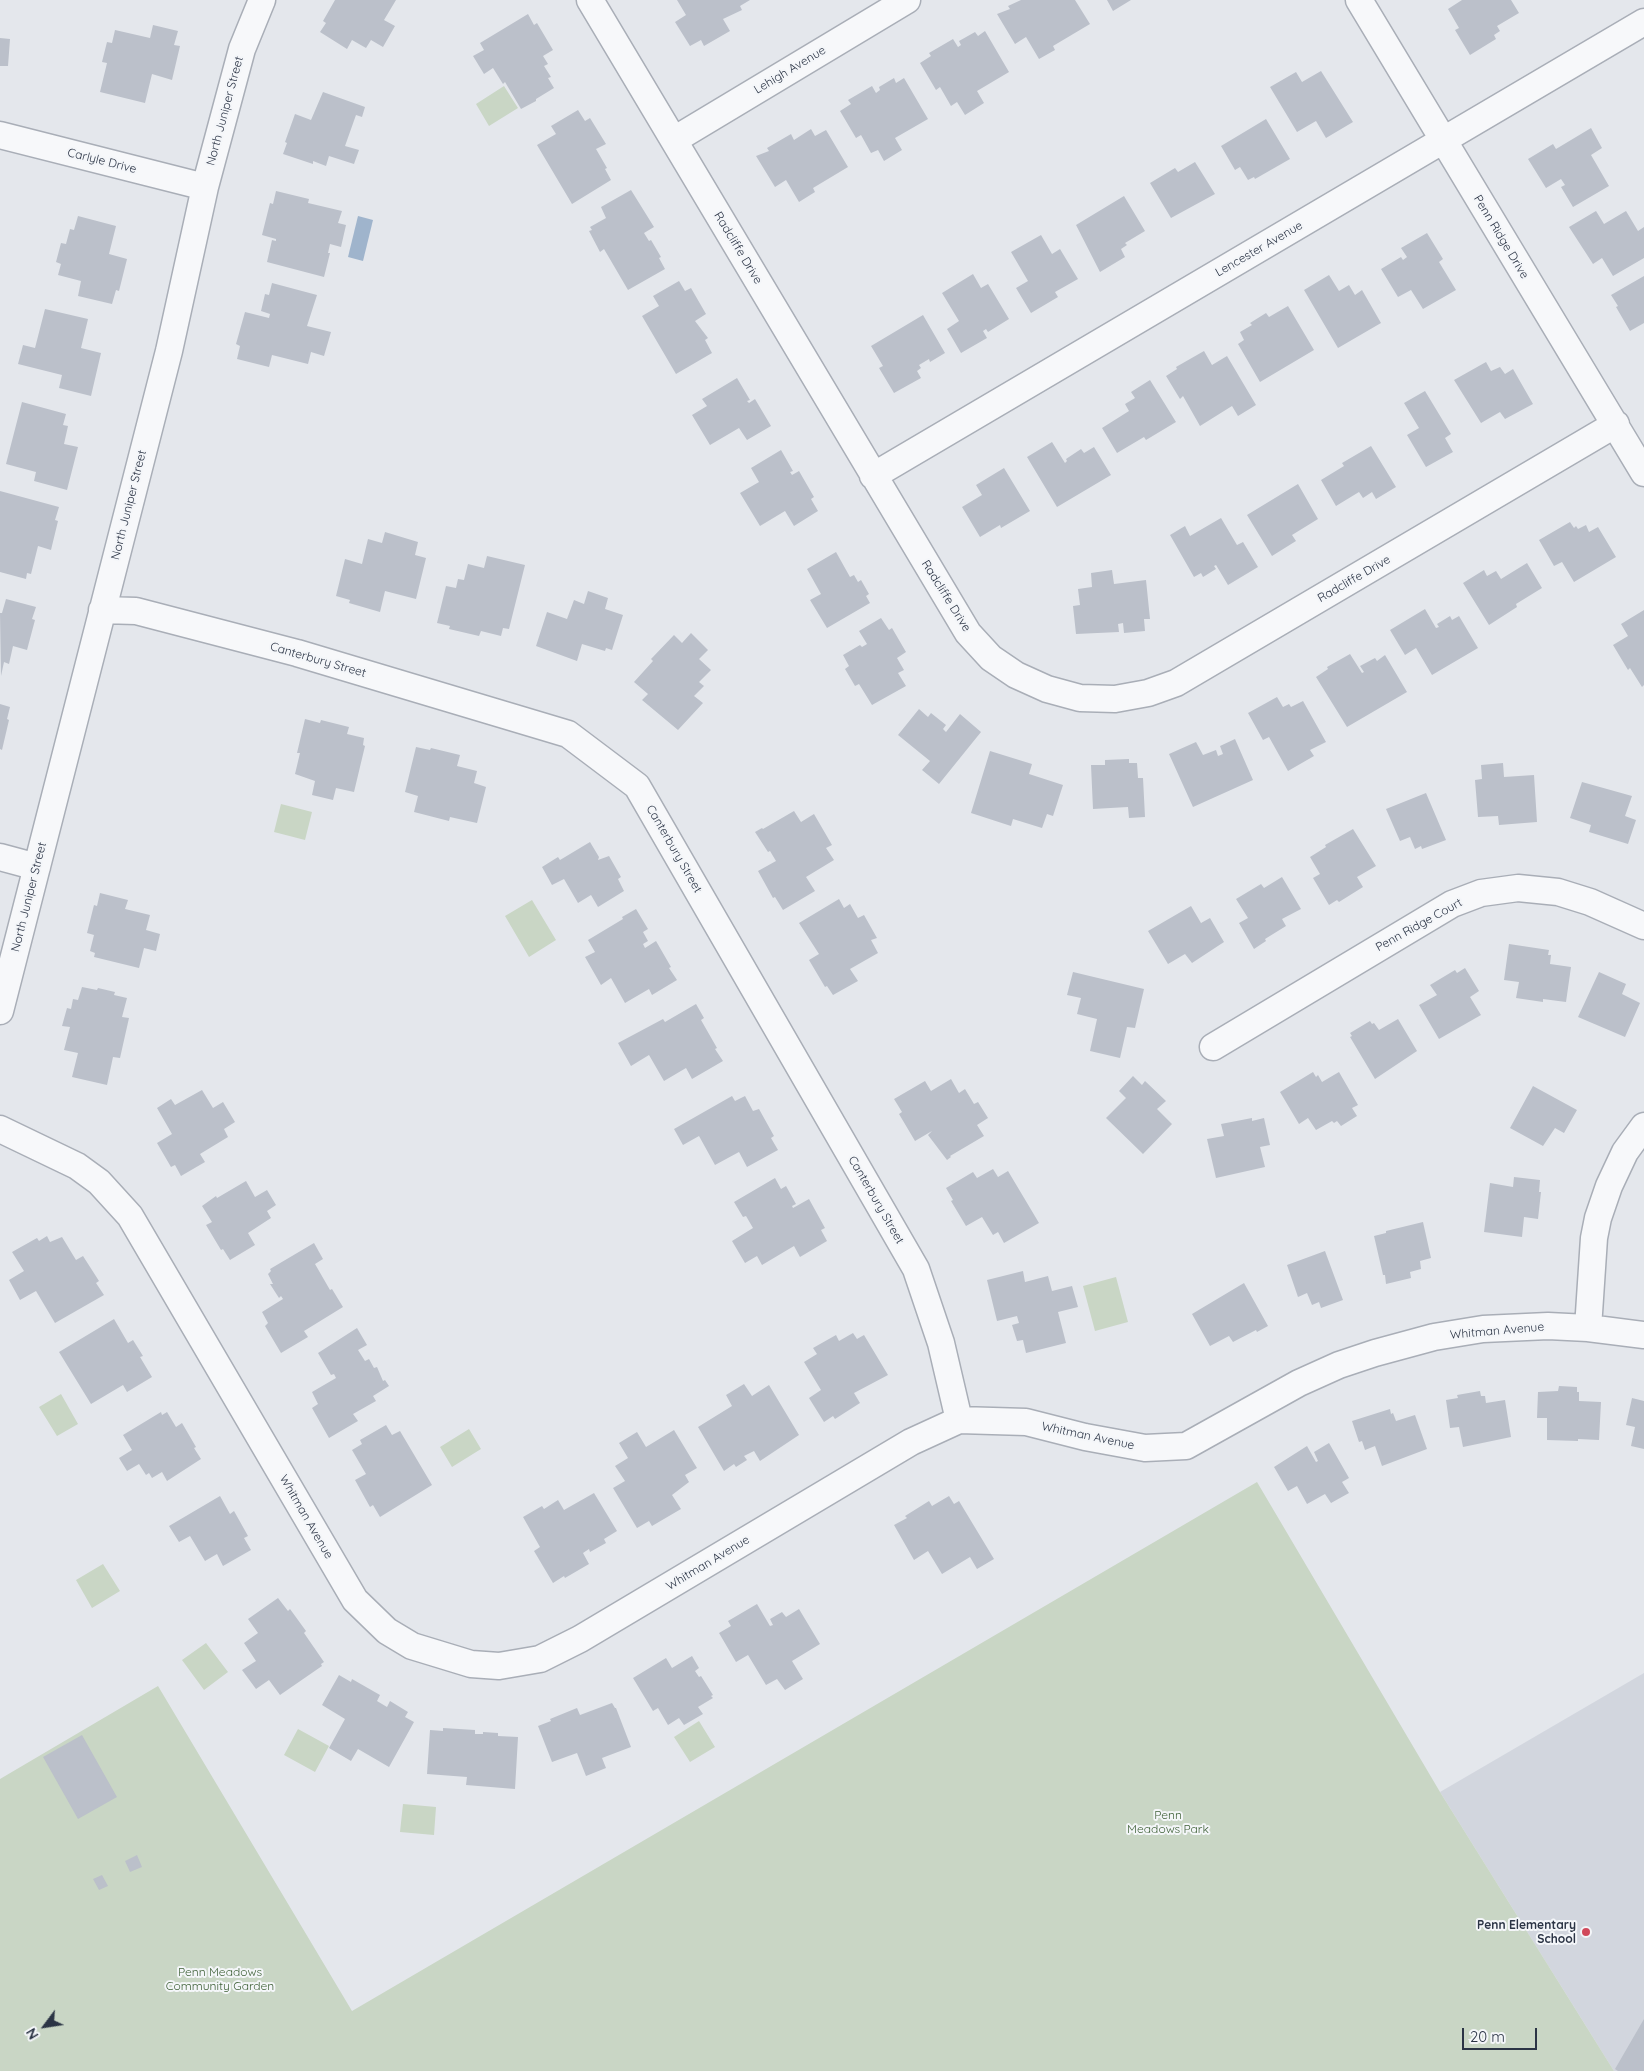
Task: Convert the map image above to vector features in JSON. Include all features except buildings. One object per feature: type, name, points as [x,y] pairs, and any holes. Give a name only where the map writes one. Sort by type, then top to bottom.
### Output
[{"type":"street","name":"North Juniper Street","points":[[0,1011],[168,351],[205,187],[242,49],[262,0]]},
{"type":"street","name":"Radcliffe Drive","points":[[590,0],[968,633],[991,658],[1016,675],[1047,689],[1080,698],[1114,699],[1148,693],[1176,683],[1616,424]]},
{"type":"street","name":"Lehigh Avenue","points":[[674,140],[907,0]]},
{"type":"street","name":"Penn Ridge Drive","points":[[1359,0],[1644,473]]},
{"type":"street","name":"Lencester Avenue","points":[[873,476],[1644,22]]},
{"type":"street","name":"Carlyle Drive","points":[[0,135],[205,187]]},
{"type":"street","name":"Canterbury Street","points":[[102,610],[136,611],[297,654],[568,734],[637,786],[916,1269],[941,1343],[959,1420]]},
{"type":"street","points":[[0,857],[37,867]]},
{"type":"street","name":"Penn Ridge Court","points":[[1213,1046],[1452,904],[1481,893],[1518,888],[1558,892],[1590,902],[1644,926]]},
{"type":"street","points":[[1588,1328],[1594,1238],[1598,1218],[1609,1186],[1625,1152],[1644,1126]]},
{"type":"street","name":"Whitman Avenue","points":[[0,1129],[77,1166],[100,1182],[130,1216],[355,1600],[388,1631],[412,1646],[471,1664],[499,1666],[540,1659],[580,1640],[911,1442],[959,1420],[1026,1422],[1084,1437],[1145,1448],[1186,1446],[1299,1383],[1339,1365],[1374,1353],[1434,1337],[1483,1329],[1548,1326],[1644,1334]]},
{"type":"shaded area","name":"Penn Elementary School","points":[[1644,1673],[1644,2071],[1614,2071],[1440,1792]]},
{"type":"green space","points":[[504,86],[518,108],[489,126],[476,104]]},
{"type":"green space","points":[[281,804],[312,812],[305,840],[274,832]]},
{"type":"green space","points":[[532,900],[556,940],[529,957],[505,916]]},
{"type":"green space","points":[[1116,1277],[1128,1322],[1095,1331],[1083,1286]]},
{"type":"green space","points":[[61,1394],[78,1424],[57,1436],[39,1407]]},
{"type":"green space","points":[[469,1429],[481,1449],[452,1467],[440,1447]]},
{"type":"green space","name":"Penn Meadows Park","points":[[1257,1482],[1440,1792],[1614,2071],[0,2071],[0,1779],[158,1686],[352,2011]]},
{"type":"green space","points":[[103,1564],[120,1591],[92,1608],[76,1580]]},
{"type":"green space","points":[[206,1643],[228,1672],[204,1690],[182,1660]]},
{"type":"green space","points":[[699,1721],[715,1747],[690,1762],[674,1737]]},
{"type":"green space","points":[[298,1729],[329,1746],[315,1772],[284,1755]]},
{"type":"green space","points":[[403,1804],[436,1807],[434,1835],[400,1832]]},
{"type":"water","points":[[358,216],[373,220],[363,261],[348,257]]},
{"type":"place","name":"Penn Elementary School","points":[[1586,1932]]},
{"type":"park label","name":"Penn Meadows Community Garden","points":[[220,1979]]}]
